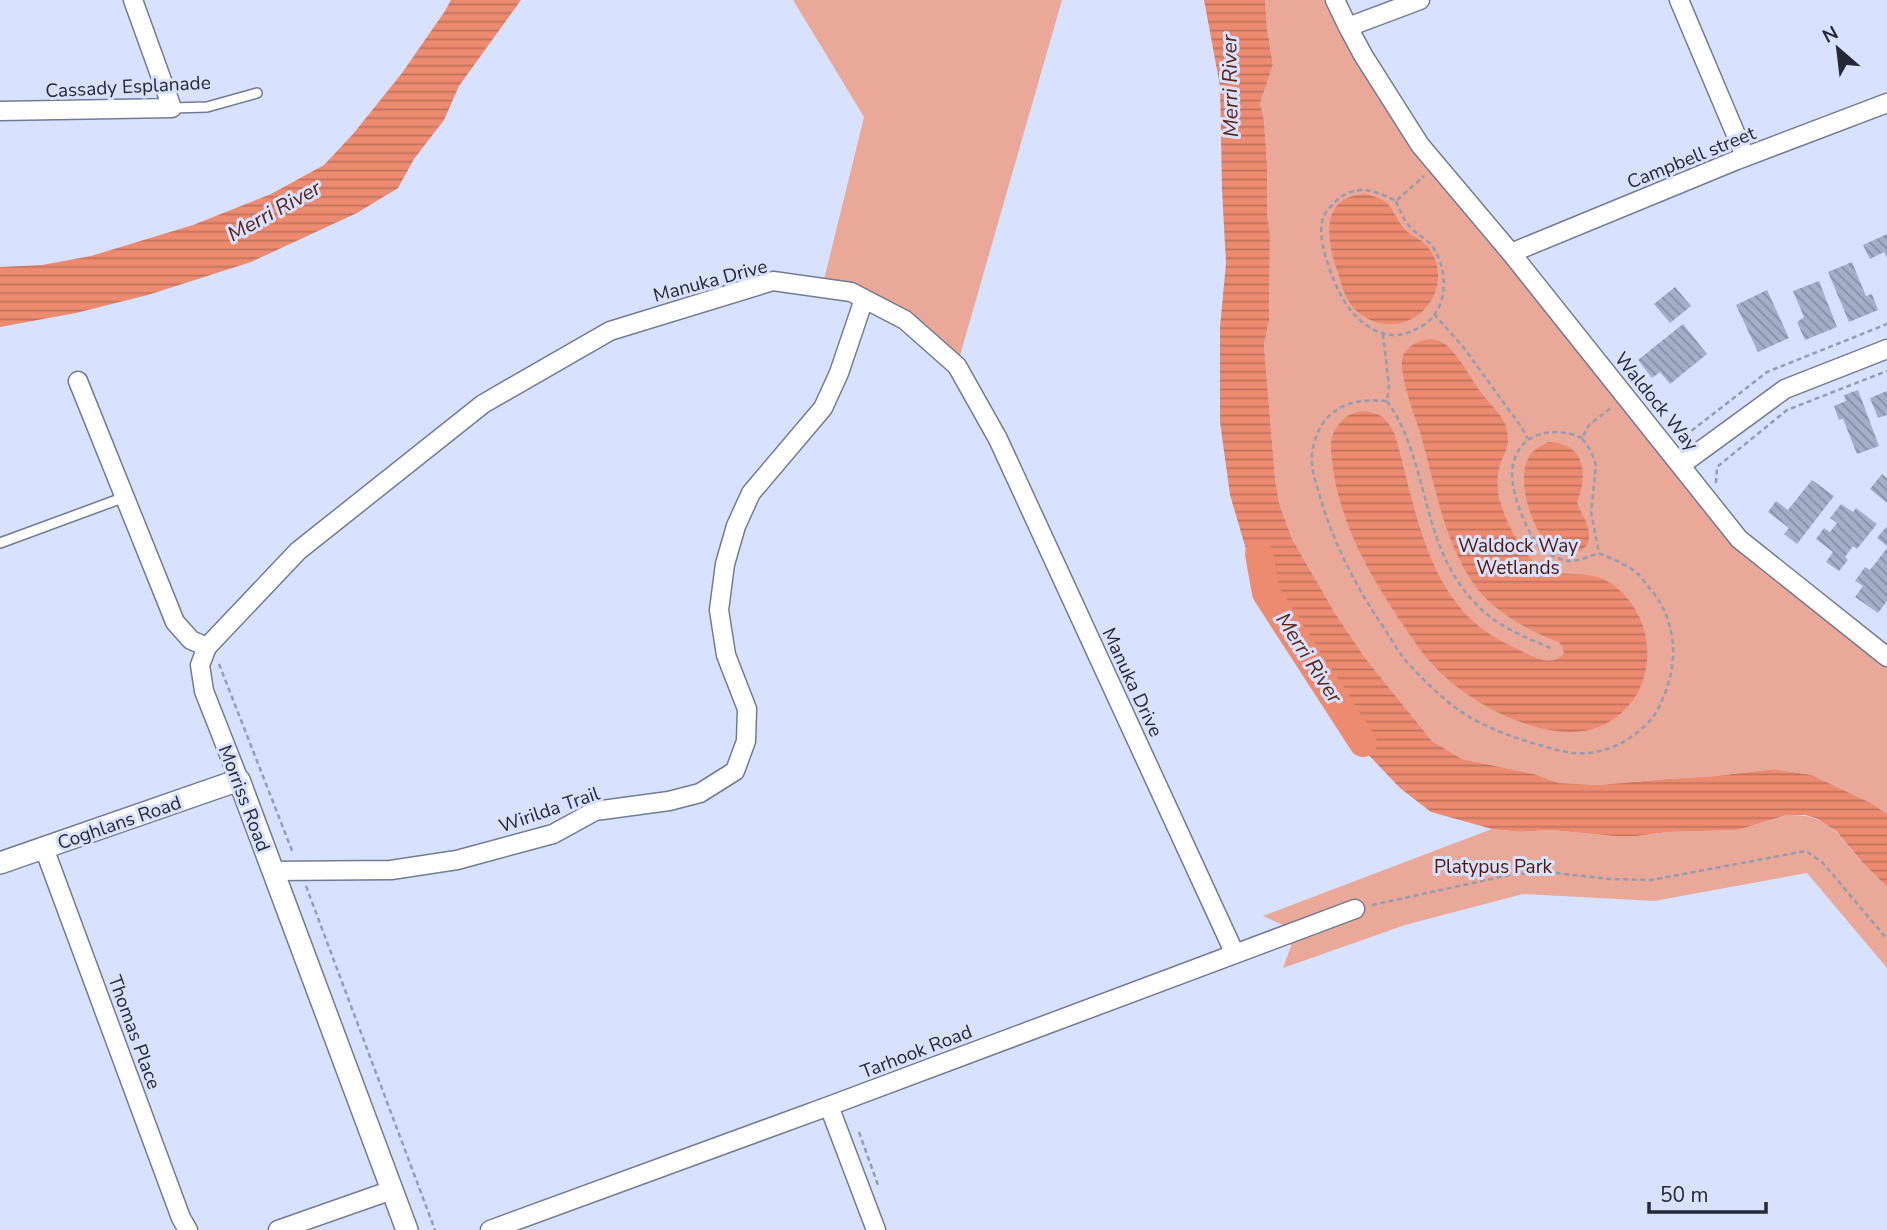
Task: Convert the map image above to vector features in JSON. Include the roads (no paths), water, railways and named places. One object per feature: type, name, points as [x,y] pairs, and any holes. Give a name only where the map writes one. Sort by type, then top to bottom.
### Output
[{"type":"street","points":[[133,0],[172,108]]},
{"type":"street","points":[[1348,27],[1420,0]]},
{"type":"street","points":[[1679,0],[1745,156]]},
{"type":"street","name":"Waldock Way","points":[[1338,1],[1348,27],[1420,145],[1511,253],[1740,539],[1887,657]]},
{"type":"street","name":"Campbell street","points":[[1511,253],[1745,156],[1887,103]]},
{"type":"street","name":"Cassady Esplanade","points":[[0,111],[172,108]]},
{"type":"street","name":"Manuka Drive","points":[[209,645],[298,551],[483,404],[610,331],[773,281],[850,292],[905,320],[957,366],[991,427],[1235,954]]},
{"type":"street","name":"Wirilda Trail","points":[[273,871],[391,870],[457,860],[552,834],[595,811],[669,802],[700,793],[735,771],[746,741],[747,709],[726,655],[719,610],[725,564],[736,526],[751,493],[823,408],[839,373],[864,299]]},
{"type":"street","points":[[1681,465],[1785,389],[1887,349]]},
{"type":"street","points":[[78,381],[175,622],[191,640],[209,645]]},
{"type":"street","name":"Morriss Road","points":[[209,645],[200,665],[204,691],[407,1230]]},
{"type":"street","name":"Coghlans Road","points":[[0,863],[239,780]]},
{"type":"street","name":"Thomas Place","points":[[44,848],[188,1230]]},
{"type":"street","name":"Tarhook Road","points":[[489,1230],[1355,909]]},
{"type":"street","points":[[829,1106],[876,1230]]},
{"type":"street","points":[[278,1230],[392,1190]]},
{"type":"lane","name":"Cassady Esplanade","points":[[172,108],[207,107],[257,93]]},
{"type":"lane","points":[[0,543],[125,497]]},
{"type":"water","points":[[451,0],[521,0],[459,86],[444,120],[414,159],[398,188],[357,213],[251,262],[148,295],[76,313],[0,327],[0,267],[42,265],[91,256],[193,225],[271,194],[324,165],[402,73]]},
{"type":"water","points":[[1204,0],[1265,0],[1273,65],[1260,103],[1264,120],[1270,236],[1269,321],[1264,345],[1275,478],[1279,503],[1292,539],[1365,658],[1432,741],[1462,759],[1534,774],[1559,783],[1598,785],[1774,769],[1812,775],[1871,803],[1887,814],[1887,887],[1836,831],[1818,819],[1805,815],[1787,815],[1738,830],[1668,832],[1637,836],[1492,829],[1431,812],[1400,788],[1360,746],[1338,701],[1309,666],[1248,556],[1230,495],[1220,422],[1220,327],[1226,263],[1220,86]]},
{"type":"water","points":[[1365,194],[1386,202],[1406,230],[1425,244],[1435,258],[1438,281],[1430,303],[1413,319],[1401,323],[1378,323],[1357,311],[1346,295],[1334,261],[1329,235],[1333,212],[1339,203]]},
{"type":"water","points":[[1430,339],[1442,342],[1451,349],[1505,424],[1508,442],[1499,469],[1499,496],[1510,528],[1521,547],[1534,562],[1549,571],[1591,575],[1607,581],[1624,595],[1637,612],[1647,651],[1645,672],[1638,691],[1626,708],[1609,722],[1590,730],[1551,730],[1520,722],[1472,698],[1451,682],[1424,654],[1386,600],[1354,539],[1339,496],[1331,440],[1345,418],[1361,411],[1379,415],[1395,435],[1414,509],[1431,559],[1457,603],[1485,631],[1525,653],[1550,661],[1564,654],[1559,642],[1525,627],[1493,605],[1476,587],[1455,551],[1441,512],[1403,376],[1403,355],[1417,343]]},
{"type":"water","points":[[1549,442],[1571,448],[1581,462],[1582,481],[1577,502],[1589,533],[1585,548],[1580,551],[1566,552],[1552,546],[1540,534],[1530,513],[1525,490],[1525,468],[1534,451]]},
{"type":"waterway","name":"Merri River","points":[[1259,554],[1266,593],[1363,743]]},
{"type":"park label","name":"Waldock Way Wetlands","points":[[1518,556]]},
{"type":"park label","name":"Platypus Park","points":[[1493,866]]}]
